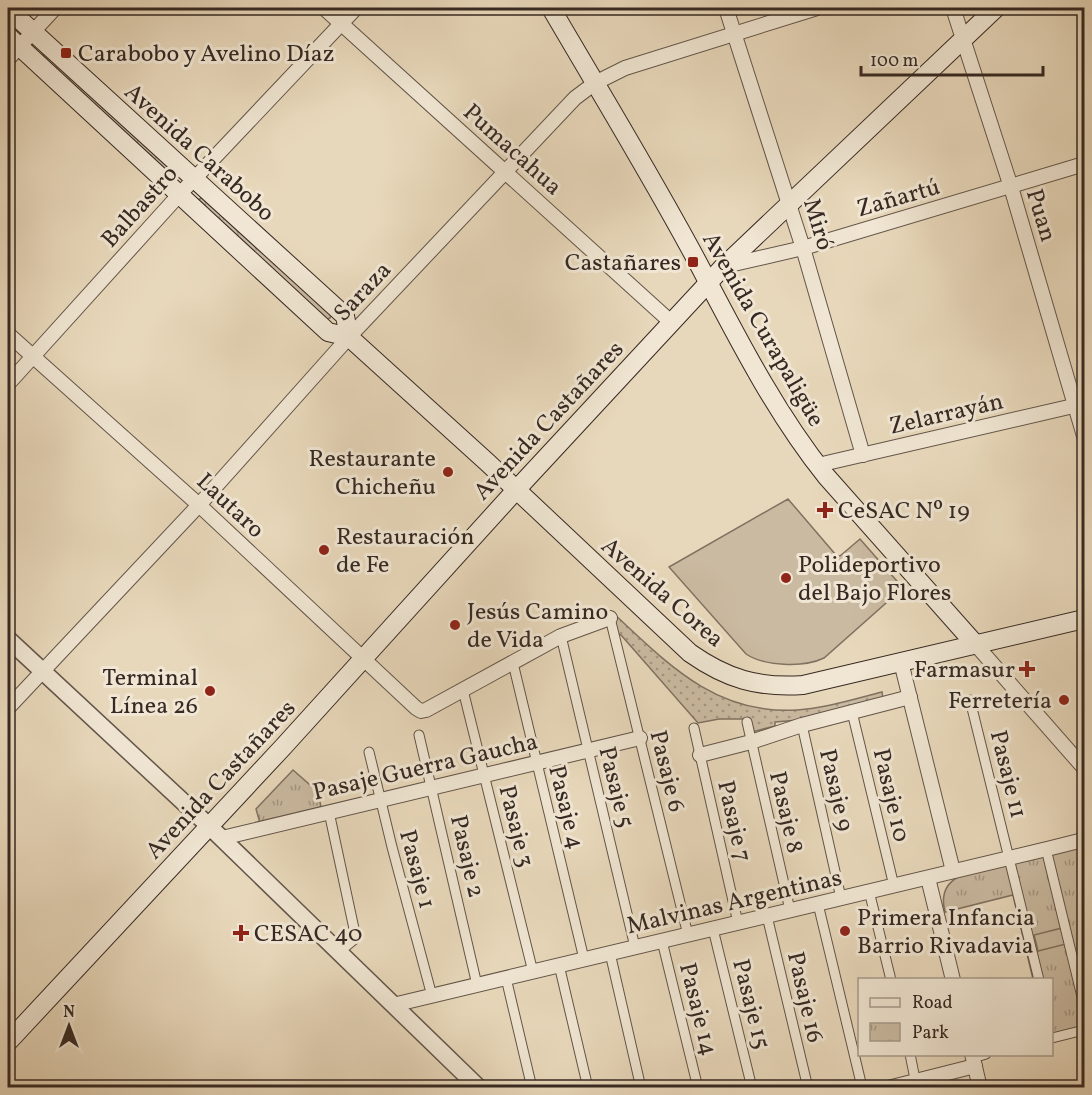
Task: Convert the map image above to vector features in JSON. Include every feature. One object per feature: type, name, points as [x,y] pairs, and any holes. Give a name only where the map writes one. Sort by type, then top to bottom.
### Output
[{"type":"main road","name":"Avenida Curapaligüe","points":[[551,8],[758,374],[818,465],[976,645]]},
{"type":"main road","name":"Avenida Castañares","points":[[8,1042],[215,832],[364,659],[708,282],[788,202],[996,8]]},
{"type":"main road","name":"Avenida Carabobo","points":[[8,9],[345,316],[349,338]]},
{"type":"main road","name":"Avenida Carabobo","points":[[11,47],[328,332],[349,338],[516,490]]},
{"type":"main road","name":"Avenida Corea","points":[[516,490],[690,653],[705,664],[726,674],[757,684],[803,685],[1084,619]]},
{"type":"street","points":[[11,47],[32,32],[55,8]]},
{"type":"street","name":"Pumacahua","points":[[324,8],[672,323]]},
{"type":"street","name":"Balbastro","points":[[8,384],[178,196],[356,8]]},
{"type":"street","name":"Miró","points":[[726,8],[803,248],[863,455]]},
{"type":"street","name":"Saraza","points":[[8,708],[199,505],[349,338],[575,98],[595,83],[625,68],[734,32],[817,8]]},
{"type":"street","name":"Puan","points":[[953,8],[1080,404],[1084,436]]},
{"type":"street","name":"Zañartú","points":[[723,267],[803,248],[1084,164]]},
{"type":"street","name":"Lautaro","points":[[8,334],[199,505],[416,708],[421,711],[463,690]]},
{"type":"street","name":"Zelarrayán","points":[[818,465],[1080,404]]},
{"type":"street","points":[[463,690],[561,636],[610,618]]},
{"type":"street","name":"Pasaje 6","points":[[610,618],[688,935]]},
{"type":"street","name":"Pasaje 5","points":[[561,636],[635,947]]},
{"type":"street","points":[[8,639],[215,832],[479,1088]]},
{"type":"street","points":[[976,645],[1084,768]]},
{"type":"street","points":[[901,662],[954,871]]},
{"type":"street","name":"Pasaje 4","points":[[513,663],[584,959]]},
{"type":"street","name":"Pasaje 3","points":[[463,690],[533,972]]},
{"type":"street","points":[[700,755],[910,697]]},
{"type":"street","name":"Pasaje 11","points":[[970,700],[1039,978]]},
{"type":"street","name":"Pasaje 10","points":[[852,712],[894,886]]},
{"type":"street","name":"Pasaje 8","points":[[747,722],[790,910]]},
{"type":"street","name":"Pasaje 9","points":[[802,725],[841,898]]},
{"type":"street","name":"Pasaje 7","points":[[694,728],[738,923]]},
{"type":"street","name":"Pasaje 2","points":[[419,735],[477,985]]},
{"type":"street","name":"Pasaje Guerra Gaucha","points":[[215,832],[329,812],[640,738]]},
{"type":"street","name":"Pasaje 1","points":[[369,752],[432,996]]},
{"type":"street","points":[[329,812],[356,938],[339,952]]},
{"type":"street","name":"Malvinas Argentinas","points":[[393,1005],[1009,858],[1084,843]]},
{"type":"street","points":[[1048,857],[1084,1005]]},
{"type":"street","points":[[928,878],[953,978]]},
{"type":"street","points":[[869,891],[891,978]]},
{"type":"street","points":[[818,904],[862,1087]]},
{"type":"street","name":"Pasaje 16","points":[[767,916],[808,1088]]},
{"type":"street","name":"Pasaje 15","points":[[713,929],[752,1088]]},
{"type":"street","name":"Pasaje 14","points":[[662,941],[698,1088]]},
{"type":"street","points":[[610,953],[641,1088]]},
{"type":"street","points":[[559,965],[588,1088]]},
{"type":"street","points":[[506,978],[532,1088]]},
{"type":"street","points":[[1053,1035],[1084,1030]]},
{"type":"street","points":[[910,1056],[916,1081]]},
{"type":"street","points":[[888,1088],[916,1081],[976,1058],[980,1088]]},
{"type":"green space","points":[[49,54],[173,166],[170,174],[42,61],[43,55]]},
{"type":"green space","points":[[202,198],[332,312],[330,318],[325,320],[197,200]]},
{"type":"green space","name":"Polideportivo del Bajo Flores","points":[[788,499],[836,555],[840,556],[860,539],[903,588],[824,658],[795,664],[763,661],[746,654],[669,567]]},
{"type":"green space","points":[[612,612],[653,650],[694,682],[717,695],[741,704],[768,709],[797,710],[882,692],[883,699],[799,720],[775,722],[775,726],[752,732],[748,719],[719,719],[698,723],[621,635],[617,634]]},
{"type":"green space","points":[[293,770],[318,792],[321,807],[260,823],[256,809]]},
{"type":"green space","points":[[1080,848],[1084,866],[1084,1032],[1053,1041],[1053,978],[1033,978],[1013,895],[945,912],[943,901],[945,892],[958,877]]},
{"type":"green space","points":[[1062,928],[1066,944],[1038,951],[1034,935]]},
{"type":"place","name":"Carabobo y Avelino Díaz","points":[[66,53]]},
{"type":"place","name":"Castañares","points":[[693,262]]},
{"type":"place","name":"Restaurante Chicheñu","points":[[448,472]]},
{"type":"place","name":"CeSAC Nº 19","points":[[825,510]]},
{"type":"place","name":"Restauración de Fe","points":[[324,550]]},
{"type":"place","name":"Polideportivo del Bajo Flores","points":[[786,578]]},
{"type":"place","name":"Jesús Camino de Vida","points":[[455,625]]},
{"type":"place","name":"Farmasur","points":[[1027,669]]},
{"type":"place","name":"Terminal Línea 26","points":[[210,691]]},
{"type":"place","name":"Ferretería","points":[[1064,700]]},
{"type":"place","name":"Primera Infancia Barrio Rivadavia","points":[[845,931]]},
{"type":"place","name":"CESAC 40","points":[[241,933]]}]
